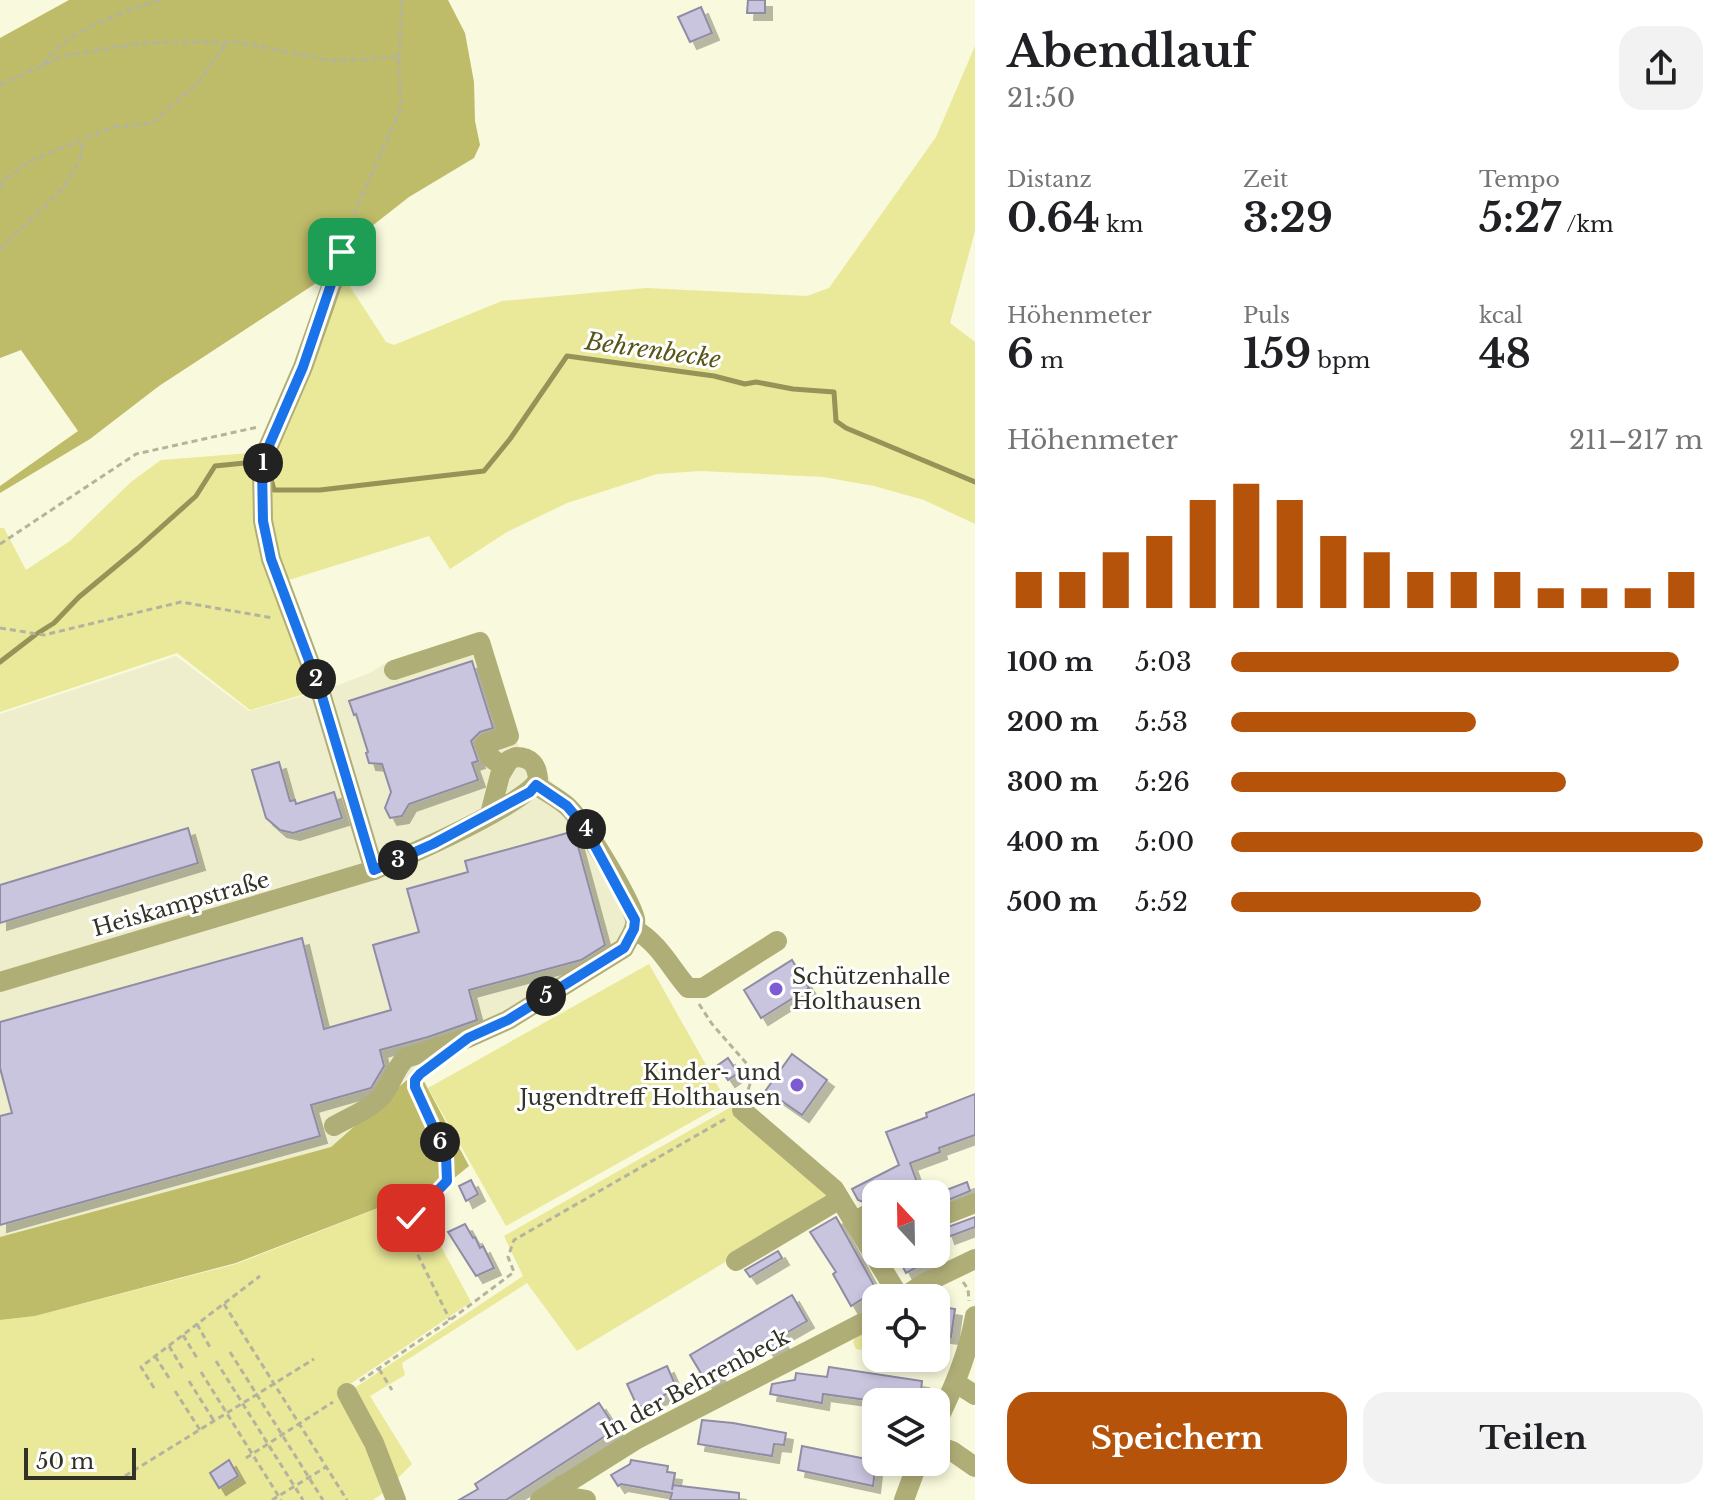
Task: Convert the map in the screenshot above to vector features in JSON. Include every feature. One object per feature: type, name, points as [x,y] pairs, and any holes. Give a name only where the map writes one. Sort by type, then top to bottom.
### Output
[{"type":"street","points":[[339,264],[303,367],[262,468],[263,521],[271,559],[320,690],[374,870]]},
{"type":"street","points":[[394,670],[480,642],[509,736],[485,744],[490,757],[503,767]]},
{"type":"street","points":[[334,1126],[378,1101],[390,1086],[400,1062],[406,1058],[468,1038],[508,1020],[624,948],[634,929],[635,920],[584,826],[567,806],[536,785],[538,773],[530,760],[516,757],[503,767],[490,814]]},
{"type":"street","name":"Heiskampstraße","points":[[0,982],[374,870],[433,844],[530,792],[536,785]]},
{"type":"street","points":[[634,929],[662,952],[688,988],[703,988],[777,941]]},
{"type":"street","points":[[742,1110],[834,1189],[892,1284]]},
{"type":"street","points":[[736,1261],[840,1199]]},
{"type":"street","points":[[950,1213],[975,1203]]},
{"type":"street","points":[[854,1222],[862,1217]]},
{"type":"street","points":[[923,1284],[974,1265]]},
{"type":"street","points":[[950,1395],[970,1345],[975,1316]]},
{"type":"street","name":"In der Behrenbeck","points":[[540,1500],[637,1439],[862,1323]]},
{"type":"street","points":[[956,1383],[975,1395]]},
{"type":"street","points":[[347,1393],[374,1443],[396,1500]]},
{"type":"street","points":[[950,1450],[975,1467]]},
{"type":"street","points":[[904,1500],[913,1476]]},
{"type":"street","points":[[562,1485],[567,1497],[586,1500]]},
{"type":"path","points":[[43,65],[49,53],[72,36],[160,0]]},
{"type":"path","points":[[339,264],[353,216],[401,108],[399,57],[402,0]]},
{"type":"path","points":[[0,187],[8,177],[32,160],[113,127],[152,123],[198,83],[227,42]]},
{"type":"path","points":[[0,85],[63,56],[140,43],[238,42],[334,61],[399,57]]},
{"type":"path","points":[[0,249],[64,187],[80,160],[83,139]]},
{"type":"path","points":[[0,544],[136,454],[255,427],[276,429]]},
{"type":"path","points":[[0,628],[44,635],[181,602],[297,623]]},
{"type":"path","points":[[246,1458],[347,1393],[349,1388],[450,1320],[514,1272],[508,1257],[514,1240],[742,1110],[754,1072],[712,1024],[688,988]]},
{"type":"path","points":[[432,1065],[415,1080],[415,1087],[446,1155],[447,1181],[411,1218],[410,1239],[450,1320]]},
{"type":"path","points":[[154,1388],[141,1367],[260,1276]]},
{"type":"path","points":[[224,1304],[347,1500]]},
{"type":"path","points":[[197,1324],[211,1349]]},
{"type":"path","points":[[183,1335],[197,1358]]},
{"type":"path","points":[[169,1346],[183,1369]]},
{"type":"path","points":[[230,1352],[323,1500]]},
{"type":"path","points":[[155,1356],[169,1378]]},
{"type":"path","points":[[125,1476],[314,1359]]},
{"type":"path","points":[[216,1361],[303,1500]]},
{"type":"path","points":[[379,1369],[392,1390]]},
{"type":"path","points":[[201,1372],[280,1498]]},
{"type":"path","points":[[189,1381],[214,1421]]},
{"type":"path","points":[[175,1391],[200,1430]]},
{"type":"path","points":[[272,1500],[280,1498],[326,1467]]},
{"type":"shaded area","points":[[69,0],[448,0],[465,33],[474,82],[475,121],[480,145],[474,158],[409,197],[349,244],[331,260],[324,278],[159,386],[90,439],[0,493],[0,486],[78,431],[21,350],[0,358],[0,38]]},
{"type":"shaded area","points":[[975,46],[975,231],[950,323],[975,342],[975,524],[924,500],[874,486],[823,477],[700,471],[657,474],[567,503],[507,532],[450,569],[429,536],[276,584],[312,692],[250,710],[177,653],[0,712],[0,528],[4,528],[26,570],[70,541],[131,482],[161,460],[261,452],[336,285],[345,279],[386,342],[394,345],[502,301],[646,288],[807,296],[829,288],[936,137]]},
{"type":"shaded area","points":[[482,631],[519,747],[532,751],[542,760],[550,780],[589,825],[607,853],[633,947],[426,1061],[331,1147],[0,1237],[0,714],[176,656],[249,711],[328,689],[370,673],[387,662]]},
{"type":"shaded area","points":[[649,964],[727,1102],[506,1226],[428,1088]]},
{"type":"shaded area","points":[[418,1070],[469,1166],[453,1179],[236,1263],[35,1316],[0,1320],[0,1237],[331,1147]]},
{"type":"shaded area","points":[[731,1107],[835,1196],[577,1351],[527,1283],[402,1363],[405,1375],[370,1396],[412,1464],[394,1482],[353,1389],[523,1276],[504,1236]]},
{"type":"shaded area","points":[[453,1179],[429,1224],[471,1302],[340,1391],[387,1490],[373,1500],[0,1500],[0,1320],[35,1316],[236,1264]]},
{"type":"shaded area","points":[[862,1333],[862,1350],[856,1349],[853,1342]]},
{"type":"building","points":[[748,0],[765,0],[765,13],[747,13]]},
{"type":"building","points":[[701,7],[712,33],[690,42],[678,17]]},
{"type":"building","points":[[472,661],[493,728],[480,732],[471,741],[478,761],[472,763],[478,780],[409,804],[402,816],[390,818],[385,808],[391,792],[382,764],[369,763],[356,714],[349,701]]},
{"type":"building","points":[[279,762],[290,801],[295,800],[296,804],[334,792],[342,818],[293,833],[280,830],[266,818],[252,770]]},
{"type":"building","points":[[188,828],[198,863],[0,923],[0,885]]},
{"type":"building","points":[[571,832],[576,839],[605,945],[581,960],[469,990],[477,1020],[380,1050],[384,1066],[371,1088],[311,1105],[320,1136],[0,1225],[0,1116],[12,1113],[0,1068],[0,1022],[302,938],[324,1029],[391,1010],[373,945],[419,932],[407,889],[468,872],[465,861]]},
{"type":"building","name":"Schützenhalle Holthausen","points":[[792,960],[809,988],[761,1018],[744,990]]},
{"type":"building","name":"Kinder- und Jugendtreff Holthausen","points":[[792,1054],[827,1080],[802,1115],[766,1090]]},
{"type":"building","points":[[728,1058],[738,1073],[728,1080],[718,1065]]},
{"type":"building","points":[[975,1094],[975,1135],[910,1163],[916,1180],[870,1180],[899,1165],[886,1132],[927,1117],[926,1113]]},
{"type":"building","points":[[471,1180],[478,1194],[466,1201],[459,1186]]},
{"type":"building","points":[[967,1182],[970,1191],[950,1199],[950,1189]]},
{"type":"building","points":[[862,1184],[862,1202],[858,1200],[852,1189]]},
{"type":"building","points":[[836,1217],[873,1284],[862,1284],[862,1299],[851,1306],[833,1274],[836,1272],[810,1232]]},
{"type":"building","points":[[975,1217],[975,1227],[950,1236],[950,1226]]},
{"type":"building","points":[[465,1224],[480,1248],[483,1246],[494,1268],[476,1276],[448,1232]]},
{"type":"building","points":[[778,1251],[782,1258],[750,1277],[745,1270]]},
{"type":"building","points":[[792,1295],[807,1321],[779,1337],[782,1342],[767,1350],[764,1344],[717,1372],[720,1377],[708,1385],[690,1355]]},
{"type":"building","points":[[950,1308],[955,1309],[950,1337]]},
{"type":"building","points":[[667,1366],[677,1389],[638,1408],[627,1384]]},
{"type":"building","points":[[829,1367],[922,1381],[921,1388],[862,1388],[862,1399],[823,1394],[822,1403],[770,1394],[772,1384],[795,1380],[796,1373],[827,1377]]},
{"type":"building","points":[[599,1403],[616,1429],[506,1500],[459,1500],[478,1489],[475,1484]]},
{"type":"building","points":[[702,1420],[786,1433],[784,1445],[774,1444],[772,1456],[698,1444]]},
{"type":"building","points":[[802,1446],[862,1458],[862,1476],[874,1476],[873,1486],[798,1470]]},
{"type":"building","points":[[229,1460],[238,1476],[219,1488],[210,1473]]},
{"type":"building","points":[[631,1460],[668,1466],[667,1472],[675,1473],[672,1490],[673,1485],[739,1493],[739,1500],[670,1500],[672,1493],[618,1486],[611,1475],[630,1464]]},
{"type":"waterway","name":"Behrenbecke","points":[[271,479],[274,490],[320,490],[484,471],[567,356],[714,376],[745,384],[756,382],[834,392],[836,421],[846,428],[975,482]]},
{"type":"waterway","name":"Behrenbecke","points":[[38,633],[54,623],[79,597],[196,496],[215,466],[255,462]]},
{"type":"waterway","name":"Behrenbecke","points":[[0,662],[35,635]]},
{"type":"place","name":"Schützenhalle Holthausen","points":[[776,989]]},
{"type":"place","name":"Kinder- und Jugendtreff Holthausen","points":[[797,1085]]},
{"type":"route","points":[[342,252],[303,367],[267,450],[261,488],[263,521],[271,559],[320,690],[374,870],[433,844],[530,792],[536,785],[567,806],[584,826],[635,920],[624,948],[508,1020],[468,1038],[415,1080],[415,1087],[446,1155],[447,1181],[411,1218]]}]
